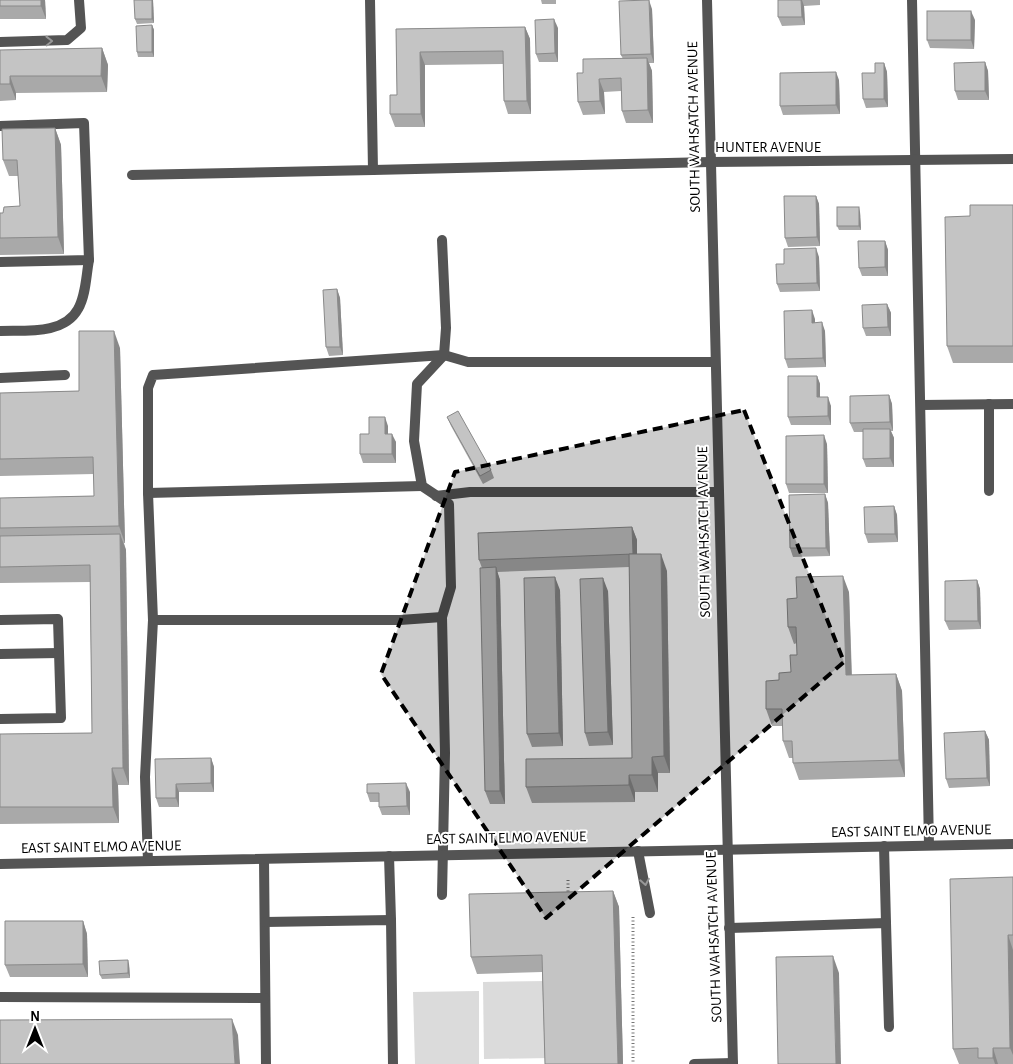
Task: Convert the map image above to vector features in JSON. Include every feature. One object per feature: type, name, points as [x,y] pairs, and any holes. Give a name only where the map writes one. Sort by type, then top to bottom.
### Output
[{"type":"street","points":[[0,42],[67,40],[81,28],[79,0]]},
{"type":"street","points":[[370,0],[373,170]]},
{"type":"street","name":"SOUTH WAHSATCH AVENUE","points":[[707,0],[733,1064]]},
{"type":"street","points":[[912,0],[929,845]]},
{"type":"street","points":[[0,126],[84,123],[89,260],[83,296],[77,311],[68,319],[56,327],[42,330],[0,331]]},
{"type":"street","name":"HUNTER AVENUE","points":[[132,175],[710,162],[1013,159]]},
{"type":"street","points":[[422,486],[414,441],[417,384],[444,354],[446,328],[442,240]]},
{"type":"street","points":[[0,262],[89,260]]},
{"type":"street","points":[[148,861],[145,777],[152,620],[148,493],[148,388],[153,375],[444,354],[468,362],[715,362]]},
{"type":"street","points":[[0,378],[65,375]]},
{"type":"street","points":[[989,404],[989,491]]},
{"type":"street","points":[[921,405],[1013,404]]},
{"type":"street","points":[[148,493],[422,486],[449,504],[451,587],[442,617],[445,753],[441,855],[442,895]]},
{"type":"street","points":[[436,496],[470,492],[718,492]]},
{"type":"street","points":[[152,620],[400,620],[442,617]]},
{"type":"street","points":[[0,620],[58,619],[61,718],[0,719]]},
{"type":"street","points":[[0,654],[59,653]]},
{"type":"street","name":"EAST SAINT ELMO AVENUE","points":[[0,864],[1013,844]]},
{"type":"street","points":[[884,846],[889,1026]]},
{"type":"street","points":[[638,851],[650,913]]},
{"type":"street","points":[[389,856],[393,1064]]},
{"type":"street","points":[[264,858],[266,1064]]},
{"type":"street","points":[[265,922],[391,920]]},
{"type":"street","points":[[729,928],[886,923]]},
{"type":"street","points":[[0,997],[265,998]]},
{"type":"street","points":[[694,1064],[733,1064]]},
{"type":"path","points":[[568,879],[568,901]]},
{"type":"path","points":[[633,911],[633,1064]]},
{"type":"highlighted area","points":[[744,410],[844,662],[546,918],[381,674],[455,472]]},
{"type":"shaded area","points":[[548,981],[550,1058],[484,1059],[483,982]]},
{"type":"shaded area","points":[[479,991],[479,1064],[415,1064],[413,992]]},
{"type":"building","points":[[0,0],[41,0],[41,6],[0,6]]},
{"type":"building","points":[[134,0],[152,0],[152,19],[135,19]]},
{"type":"building","points":[[649,0],[651,54],[621,55],[619,1]]},
{"type":"building","points":[[778,0],[801,0],[802,17],[778,17]]},
{"type":"building","points":[[927,11],[971,11],[971,40],[927,40]]},
{"type":"building","points":[[554,19],[555,53],[536,54],[535,20]]},
{"type":"building","points":[[152,25],[152,52],[137,52],[136,26]]},
{"type":"building","points":[[525,27],[527,101],[504,101],[503,51],[420,52],[421,114],[390,114],[390,95],[397,95],[396,29]]},
{"type":"building","points":[[102,48],[101,76],[10,76],[10,84],[0,84],[0,50]]},
{"type":"building","points":[[647,58],[648,110],[622,111],[621,78],[599,79],[600,101],[578,102],[577,73],[583,73],[583,59]]},
{"type":"building","points":[[985,62],[985,91],[955,91],[954,63]]},
{"type":"building","points":[[875,63],[884,63],[884,99],[863,99],[862,73],[875,73]]},
{"type":"building","points":[[836,72],[836,105],[780,106],[780,73]]},
{"type":"building","points":[[55,128],[58,237],[0,238],[0,213],[3,213],[4,207],[20,206],[17,160],[3,160],[2,129]]},
{"type":"building","points":[[784,196],[816,196],[817,237],[785,238]]},
{"type":"building","points":[[970,205],[1013,205],[1013,346],[947,346],[945,217],[970,216]]},
{"type":"building","points":[[837,207],[859,207],[859,226],[837,226]]},
{"type":"building","points":[[858,241],[885,241],[885,267],[859,268]]},
{"type":"building","points":[[816,248],[817,283],[777,284],[776,264],[784,264],[784,249]]},
{"type":"building","points":[[337,289],[340,347],[326,347],[323,290]]},
{"type":"building","points":[[887,304],[888,327],[863,328],[862,305]]},
{"type":"building","points":[[812,310],[812,323],[822,322],[823,358],[785,359],[784,311]]},
{"type":"building","points":[[79,331],[114,331],[119,526],[0,528],[0,498],[94,496],[93,457],[0,459],[0,393],[79,391]]},
{"type":"building","points":[[788,376],[817,376],[817,397],[828,397],[828,416],[788,417]]},
{"type":"building","points":[[889,395],[890,422],[850,423],[850,396]]},
{"type":"building","points":[[458,411],[491,470],[480,476],[447,417]]},
{"type":"building","points":[[369,417],[385,417],[385,434],[392,434],[392,454],[360,454],[360,434],[369,434]]},
{"type":"building","points":[[863,429],[890,429],[890,458],[863,459]]},
{"type":"building","points":[[824,435],[824,484],[786,484],[786,436]]},
{"type":"building","points":[[825,494],[826,548],[790,548],[789,495]]},
{"type":"building","points":[[894,506],[895,534],[865,534],[864,507]]},
{"type":"building","points":[[632,527],[633,554],[479,560],[478,533]]},
{"type":"building","points":[[120,534],[123,768],[112,768],[113,807],[0,807],[0,734],[92,733],[90,565],[0,567],[0,536]]},
{"type":"building","points":[[629,554],[661,554],[664,756],[652,757],[652,775],[629,775],[629,785],[526,787],[526,759],[632,758]]},
{"type":"building","points":[[496,567],[500,791],[485,791],[480,568]]},
{"type":"building","points":[[843,576],[846,675],[896,674],[899,760],[793,763],[792,741],[783,741],[782,709],[766,709],[766,681],[779,680],[779,673],[791,672],[790,655],[797,655],[796,627],[788,627],[787,599],[797,598],[796,577]]},
{"type":"building","points":[[555,577],[559,733],[527,734],[524,578]]},
{"type":"building","points":[[603,578],[608,732],[585,733],[580,579]]},
{"type":"building","points":[[977,580],[978,621],[945,621],[945,581]]},
{"type":"building","points":[[985,731],[987,778],[946,779],[944,733]]},
{"type":"building","points":[[211,758],[211,783],[176,784],[176,798],[156,798],[155,759]]},
{"type":"building","points":[[406,783],[407,806],[379,807],[379,793],[367,793],[367,784]]},
{"type":"building","points":[[1013,877],[1013,935],[1008,935],[1010,1048],[993,1048],[993,1058],[978,1058],[978,1048],[953,1049],[950,879]]},
{"type":"building","points":[[613,891],[618,1064],[545,1064],[542,955],[471,957],[469,894]]},
{"type":"building","points":[[5,921],[83,921],[83,964],[5,965]]},
{"type":"building","points":[[833,956],[836,1064],[778,1064],[776,957]]},
{"type":"building","points":[[128,960],[128,973],[100,975],[99,961]]},
{"type":"building","points":[[232,1019],[235,1064],[0,1064],[0,1020]]}]
